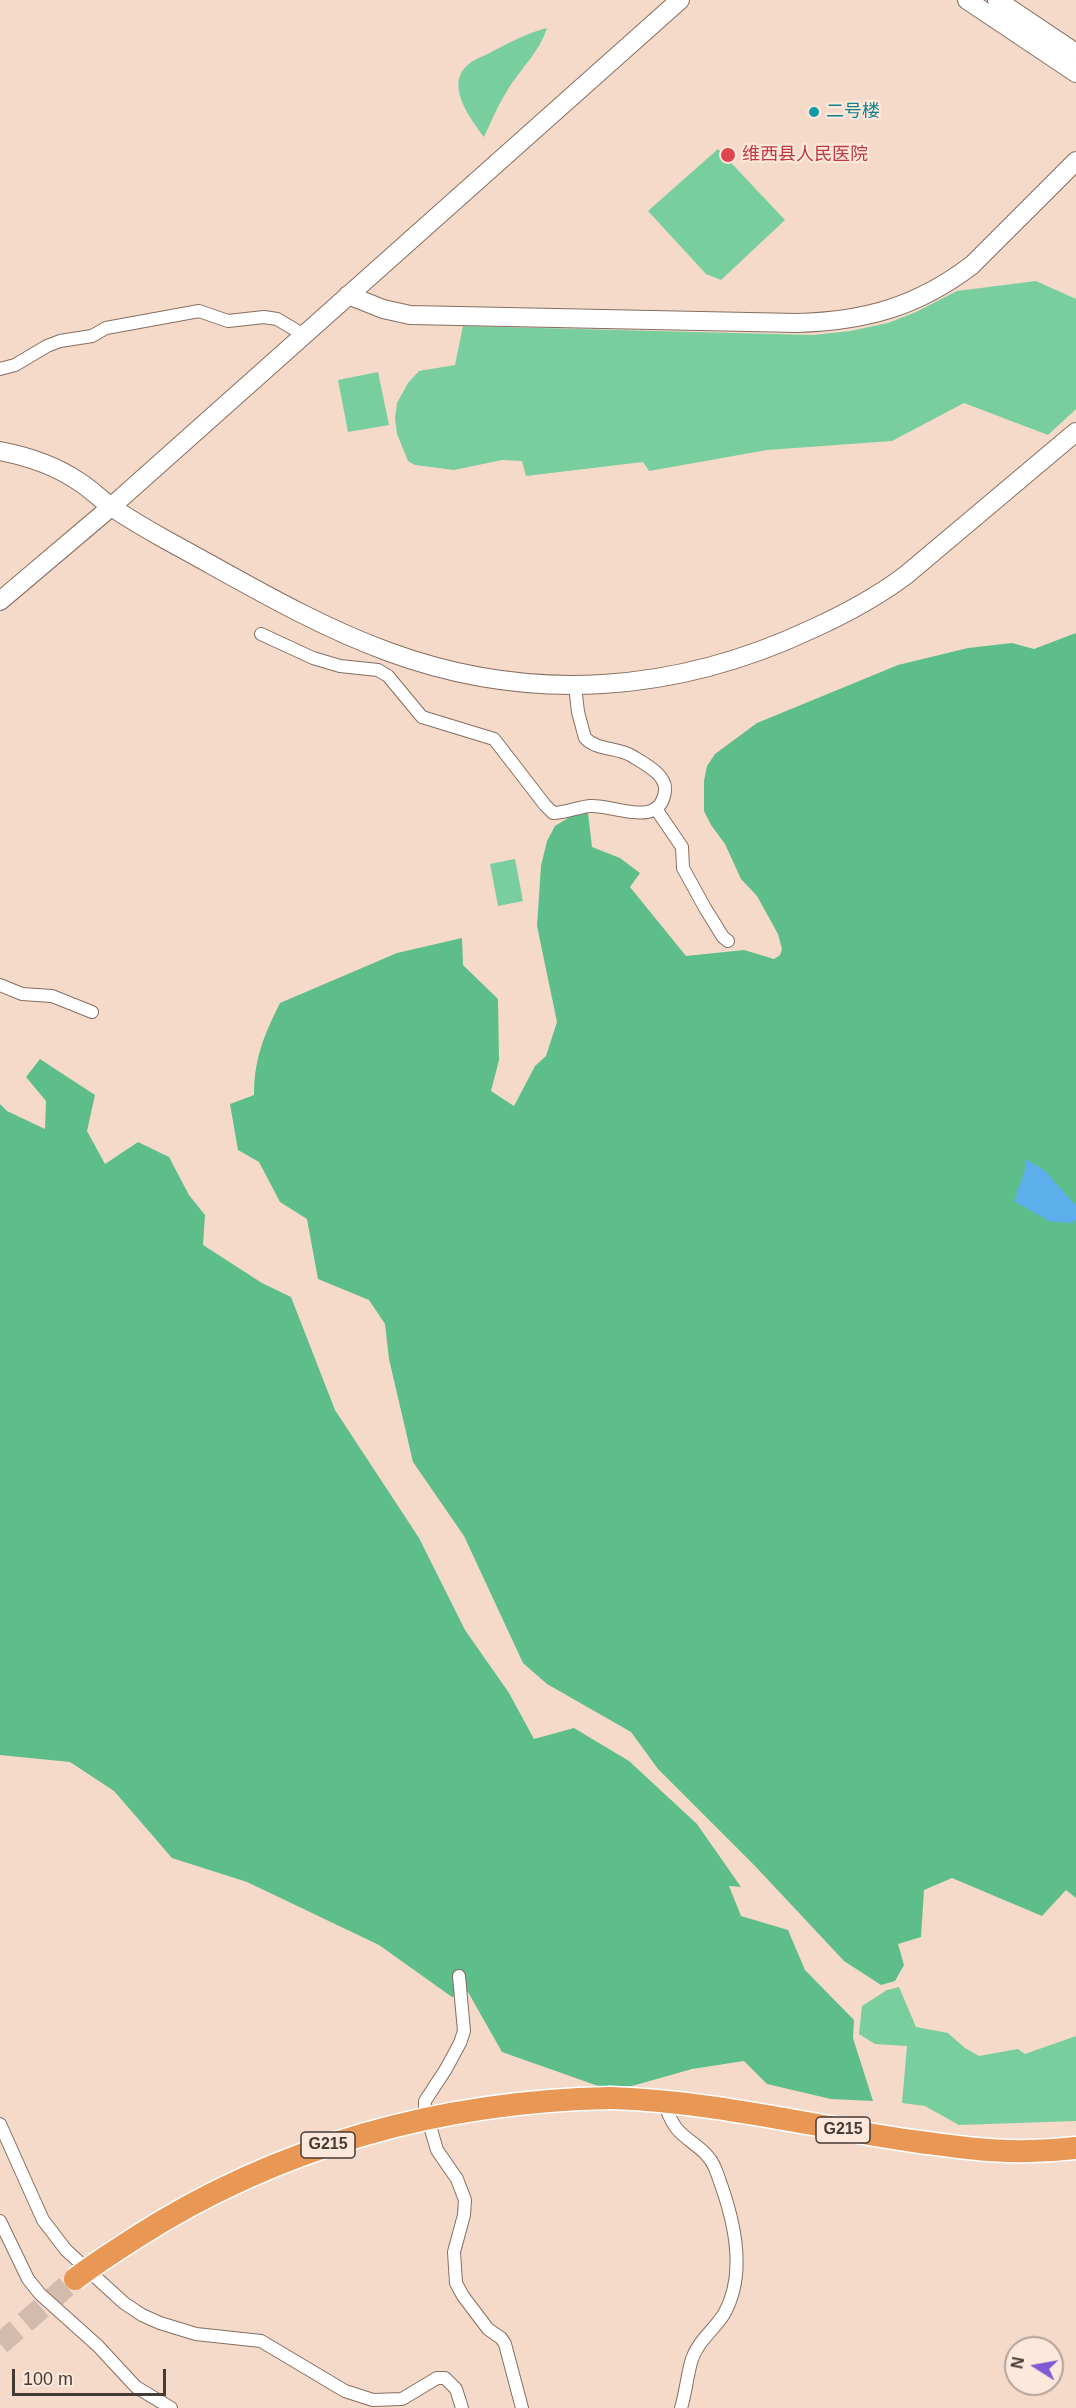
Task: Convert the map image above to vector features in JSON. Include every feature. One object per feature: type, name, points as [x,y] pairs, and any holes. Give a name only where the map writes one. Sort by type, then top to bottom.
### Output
[{"type":"highway","name":"G215","points":[[75,2279],[131,2241],[189,2206],[249,2175],[304,2153],[368,2134],[486,2108],[545,2101],[611,2098],[663,2100],[980,2151],[1032,2152],[1076,2148]]},
{"type":"main road","points":[[0,601],[111,507],[680,0]]},
{"type":"main road","points":[[967,0],[1076,73]]},
{"type":"main road","points":[[997,0],[1076,53]]},
{"type":"main road","points":[[348,295],[383,309],[410,315],[797,323],[854,319],[904,305],[955,278],[972,265],[1076,161]]},
{"type":"main road","points":[[0,451],[15,454],[57,470],[78,481],[111,507],[161,538],[309,617],[372,646],[424,664],[490,680],[574,686],[630,682],[686,672],[760,651],[825,623],[884,591],[906,575],[1076,432]]},
{"type":"main road","points":[[0,611],[88,535],[111,507]]},
{"type":"street","points":[[0,369],[15,365],[47,345],[60,341],[93,336],[106,328],[199,311],[228,321],[264,317],[277,319],[304,335]]},
{"type":"street","points":[[261,634],[313,658],[340,666],[378,670],[388,676],[422,717],[485,734],[494,739],[553,813],[589,806],[629,812],[656,809],[664,801],[663,779],[632,756],[599,747],[585,738],[574,686]]},
{"type":"street","points":[[656,809],[682,847],[683,868],[723,937],[728,941]]},
{"type":"street","points":[[0,985],[22,994],[52,996],[92,1012]]},
{"type":"street","points":[[459,1976],[464,2031],[460,2043],[425,2101],[425,2109],[437,2150],[457,2179],[465,2200],[464,2216],[454,2252],[456,2283],[488,2329],[501,2338],[505,2344],[522,2408]]},
{"type":"street","points":[[663,2100],[670,2119],[677,2129],[696,2144],[714,2166],[737,2246],[731,2295],[723,2314],[692,2358],[681,2408]]},
{"type":"street","points":[[0,2124],[43,2220],[66,2250],[124,2303],[142,2315],[160,2324],[196,2334],[261,2341],[345,2391],[373,2400],[402,2399],[437,2378],[445,2378],[456,2389],[462,2408]]},
{"type":"street","points":[[0,2221],[28,2279],[40,2294],[98,2346],[136,2387],[171,2408]]},
{"type":"green space","points":[[547,28],[534,53],[504,96],[484,137],[466,111],[462,100],[459,80],[462,71],[470,63],[533,32]]},
{"type":"green space","points":[[718,149],[785,220],[721,280],[706,274],[648,211]]},
{"type":"green space","points":[[1036,281],[1076,299],[1076,409],[1048,435],[964,403],[892,441],[767,450],[649,471],[643,462],[526,476],[522,461],[502,460],[454,470],[415,465],[408,461],[397,434],[395,418],[397,403],[408,383],[419,371],[455,365],[463,326],[813,335],[850,331],[888,323],[916,312],[957,291]]},
{"type":"green space","points":[[378,372],[389,425],[348,432],[338,380]]},
{"type":"green space","points":[[1076,633],[1076,1898],[1066,1890],[1042,1916],[952,1878],[924,1890],[921,1937],[898,1944],[904,1965],[895,1981],[881,1985],[844,1961],[755,1866],[658,1769],[631,1732],[547,1684],[523,1663],[464,1536],[413,1462],[389,1359],[385,1324],[369,1300],[318,1279],[307,1219],[280,1202],[259,1162],[238,1150],[230,1104],[254,1095],[254,1082],[261,1048],[280,1003],[397,953],[462,938],[463,965],[498,999],[499,1060],[491,1091],[514,1106],[535,1066],[546,1056],[557,1022],[537,926],[541,866],[547,841],[555,826],[576,813],[588,813],[592,847],[620,858],[640,873],[630,887],[686,956],[744,950],[774,959],[780,955],[782,949],[778,934],[757,896],[741,879],[725,844],[704,811],[704,781],[707,766],[715,754],[757,723],[898,665],[968,648],[1012,643],[1034,649]]},
{"type":"green space","points":[[515,859],[523,901],[498,906],[490,864]]},
{"type":"green space","points":[[40,1059],[95,1095],[87,1131],[105,1164],[138,1142],[169,1157],[189,1195],[205,1215],[203,1245],[262,1283],[291,1297],[335,1410],[419,1538],[465,1630],[509,1693],[534,1739],[574,1728],[629,1761],[697,1824],[741,1887],[729,1886],[741,1916],[788,1930],[805,1970],[854,2020],[853,2038],[873,2101],[831,2099],[767,2084],[744,2061],[692,2069],[632,2086],[601,2087],[502,2052],[468,1992],[452,1997],[379,1945],[247,1882],[172,1858],[114,1791],[70,1762],[0,1755],[0,1104],[7,1111],[45,1129],[46,1101],[26,1077]]},
{"type":"green space","points":[[899,1987],[916,2027],[948,2033],[965,2048],[979,2056],[1018,2049],[1025,2054],[1076,2036],[1076,2121],[959,2125],[925,2106],[902,2103],[907,2046],[875,2044],[859,2034],[862,2006],[887,1990]]},
{"type":"water","points":[[1026,1159],[1045,1171],[1076,1206],[1076,1219],[1073,1223],[1051,1222],[1014,1201],[1025,1170]]},
{"type":"tunnel","points":[[0,2344],[75,2279]]},
{"type":"place","name":"二号楼","points":[[814,112]]},
{"type":"place","name":"维西县人民医院","points":[[728,155]]}]
